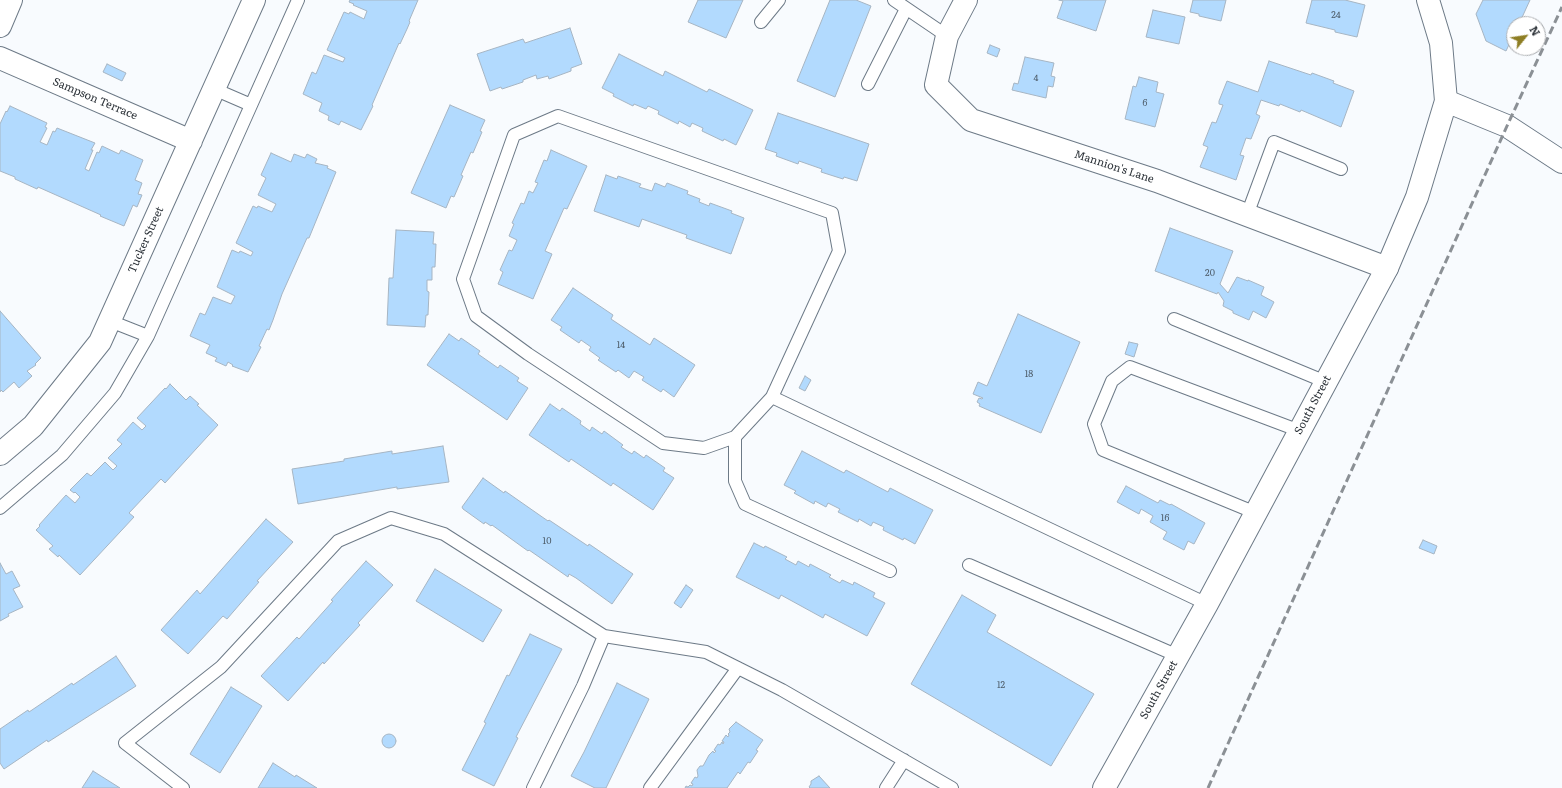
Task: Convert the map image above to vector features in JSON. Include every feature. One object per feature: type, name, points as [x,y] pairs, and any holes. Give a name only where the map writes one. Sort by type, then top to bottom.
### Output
[{"type":"street","points":[[0,26],[11,0]]},
{"type":"street","name":"Tucker Street","points":[[0,454],[33,426],[100,342],[254,0]]},
{"type":"street","name":"Mannion's Lane","points":[[966,0],[948,36],[936,85],[971,120],[1157,181],[1387,268]]},
{"type":"street","name":"South Street","points":[[1104,788],[1207,604],[1387,268],[1417,197],[1446,102],[1441,43],[1428,0]]},
{"type":"street","name":"Sampson Terrace","points":[[0,58],[190,141]]},
{"type":"street","points":[[1446,102],[1507,126],[1562,162]]},
{"type":"lane","points":[[0,508],[62,455],[115,393],[148,336],[298,0]]},
{"type":"lane","points":[[761,22],[779,0]]},
{"type":"lane","points":[[894,0],[948,36]]},
{"type":"lane","points":[[868,84],[906,9]]},
{"type":"lane","points":[[214,89],[251,105]]},
{"type":"lane","points":[[558,116],[832,213],[838,251],[772,397],[735,437],[704,448],[663,443],[528,354],[476,316],[463,279],[514,136],[558,116]]},
{"type":"lane","points":[[1247,215],[1274,142],[1341,169]]},
{"type":"lane","points":[[1174,320],[1326,382]]},
{"type":"lane","points":[[110,321],[148,336]]},
{"type":"lane","points":[[1256,513],[1103,450],[1094,424],[1112,381],[1130,367],[1300,431]]},
{"type":"lane","points":[[772,397],[1207,604]]},
{"type":"lane","points":[[735,437],[735,481],[745,504],[890,571]]},
{"type":"lane","points":[[183,788],[125,743],[221,667],[338,541],[391,518],[444,534],[604,636],[706,652],[782,690],[952,788]]},
{"type":"lane","points":[[969,565],[1178,656]]},
{"type":"lane","points":[[533,788],[583,686],[604,636]]},
{"type":"lane","points":[[650,788],[738,668]]},
{"type":"lane","points":[[886,788],[904,760]]},
{"type":"building","points":[[350,0],[418,0],[407,29],[400,44],[399,43],[372,105],[373,106],[361,130],[341,121],[339,125],[328,120],[329,116],[319,111],[322,103],[303,94],[312,72],[316,74],[324,55],[343,62],[345,58],[327,50],[344,12],[349,14],[350,12],[364,19],[367,11],[353,5],[354,4],[349,2]]},
{"type":"building","points":[[698,0],[743,0],[726,38],[688,22]]},
{"type":"building","points":[[830,0],[856,0],[871,6],[835,97],[797,81]]},
{"type":"building","points":[[1059,0],[1106,0],[1096,31],[1057,18],[1063,1]]},
{"type":"building","points":[[1193,0],[1226,0],[1221,21],[1199,16],[1199,14],[1190,12]]},
{"type":"building","points":[[1312,0],[1345,0],[1365,5],[1357,37],[1306,23]]},
{"type":"building","points":[[1483,0],[1530,0],[1523,16],[1506,16],[1506,51],[1486,41],[1476,14]]},
{"type":"building","points":[[1153,10],[1185,17],[1179,44],[1146,37]]},
{"type":"building","points":[[570,28],[582,64],[571,68],[571,71],[549,79],[548,76],[537,79],[536,75],[523,80],[523,82],[502,89],[501,87],[490,91],[477,54],[523,39],[525,43]]},
{"type":"building","points":[[990,45],[1000,49],[997,57],[987,53]]},
{"type":"building","points":[[619,54],[663,76],[665,71],[707,92],[709,89],[753,110],[736,145],[724,139],[723,141],[702,131],[703,128],[692,123],[690,127],[679,121],[678,124],[658,114],[659,111],[648,106],[646,109],[634,104],[633,106],[613,96],[614,94],[602,88]]},
{"type":"building","points":[[1025,57],[1054,63],[1051,76],[1055,77],[1053,87],[1048,86],[1046,98],[1012,90],[1014,83],[1018,84]]},
{"type":"building","points":[[1269,61],[1311,75],[1312,73],[1334,81],[1333,83],[1354,91],[1341,127],[1301,110],[1300,112],[1280,104],[1279,106],[1261,100],[1256,114],[1260,116],[1251,139],[1246,138],[1240,155],[1244,156],[1236,180],[1200,167],[1208,147],[1203,145],[1212,122],[1216,123],[1223,105],[1219,104],[1219,101],[1227,81],[1258,92]]},
{"type":"building","points":[[107,64],[126,73],[122,81],[103,72]]},
{"type":"building","points":[[1139,77],[1158,82],[1156,92],[1164,94],[1155,127],[1125,119],[1133,86],[1136,87]]},
{"type":"building","points":[[450,105],[485,120],[480,131],[482,132],[473,153],[471,152],[461,175],[463,176],[454,197],[451,196],[446,208],[411,193]]},
{"type":"building","points":[[10,106],[47,123],[45,127],[47,128],[40,142],[47,145],[53,131],[55,132],[57,128],[95,143],[91,150],[93,150],[85,169],[89,171],[97,152],[99,153],[102,146],[119,154],[121,150],[143,160],[135,180],[142,183],[138,194],[142,195],[137,207],[133,205],[124,226],[38,187],[37,189],[0,171],[0,124]]},
{"type":"building","points":[[778,113],[869,144],[857,181],[844,177],[843,179],[821,172],[822,169],[799,161],[798,164],[776,156],[777,153],[765,149]]},
{"type":"building","points":[[551,150],[587,166],[567,209],[564,208],[545,251],[552,254],[533,299],[498,284],[503,272],[500,270],[509,250],[512,251],[517,240],[509,236],[514,224],[512,223],[521,203],[524,204],[529,191],[533,193],[538,183],[535,182],[544,160],[547,161]]},
{"type":"building","points":[[271,153],[291,162],[294,154],[305,158],[307,154],[317,159],[315,163],[328,166],[327,168],[336,172],[309,238],[307,238],[282,294],[269,330],[267,329],[259,346],[261,347],[248,372],[232,366],[233,365],[228,362],[226,366],[215,361],[217,358],[206,353],[210,345],[190,336],[200,313],[205,315],[213,297],[231,304],[235,296],[217,287],[232,250],[239,253],[240,251],[251,256],[253,252],[236,243],[253,206],[257,208],[258,206],[272,212],[276,204],[258,195],[266,178],[261,175]]},
{"type":"building","points":[[606,175],[617,179],[618,176],[641,184],[639,187],[652,191],[655,183],[665,187],[667,183],[688,191],[687,194],[700,199],[699,202],[709,206],[710,203],[732,211],[731,213],[744,218],[731,254],[686,238],[687,235],[642,219],[639,227],[594,211]]},
{"type":"building","points":[[1170,228],[1233,251],[1220,284],[1228,293],[1237,277],[1264,287],[1261,295],[1274,302],[1266,318],[1253,311],[1249,320],[1233,313],[1233,311],[1223,306],[1224,301],[1218,292],[1217,294],[1155,271]]},
{"type":"building","points":[[396,230],[434,232],[433,244],[436,244],[435,267],[432,267],[432,280],[427,280],[427,291],[429,292],[428,315],[426,315],[425,327],[387,325],[389,278],[393,278]]},
{"type":"building","points":[[573,288],[613,315],[611,319],[650,345],[654,338],[695,365],[674,397],[663,389],[661,392],[642,380],[644,377],[634,371],[629,378],[618,370],[616,372],[598,360],[600,358],[589,350],[591,347],[581,340],[579,343],[560,330],[562,327],[551,320]]},
{"type":"building","points":[[0,311],[41,358],[35,364],[36,365],[27,371],[32,376],[19,388],[14,382],[3,392],[1,390],[0,392]]},
{"type":"building","points":[[1018,314],[1080,342],[1041,433],[979,406],[980,404],[977,402],[979,398],[983,398],[973,394],[978,382],[987,386]]},
{"type":"building","points":[[449,334],[459,341],[461,338],[480,351],[478,354],[498,368],[500,365],[519,378],[517,381],[528,388],[507,420],[427,365]]},
{"type":"building","points":[[1129,342],[1138,344],[1134,357],[1125,354]]},
{"type":"building","points":[[805,376],[811,380],[805,391],[799,388]]},
{"type":"building","points":[[170,384],[186,400],[190,396],[199,404],[197,405],[218,425],[165,483],[161,479],[129,513],[134,517],[80,575],[59,555],[58,557],[49,549],[53,546],[36,530],[66,495],[75,503],[80,497],[75,492],[74,493],[70,490],[87,473],[91,476],[105,462],[113,470],[117,466],[108,458],[122,444],[117,440],[133,422],[142,430],[146,426],[137,418]]},
{"type":"building","points":[[550,404],[560,411],[562,408],[581,421],[580,424],[590,431],[592,427],[602,434],[604,431],[623,445],[621,447],[632,454],[634,451],[644,458],[646,455],[665,468],[663,471],[674,478],[653,510],[613,483],[611,486],[571,459],[569,462],[529,435]]},
{"type":"building","points":[[443,446],[449,482],[397,489],[397,487],[298,504],[292,469],[344,461],[344,459],[392,451],[392,454]]},
{"type":"building","points":[[802,451],[844,473],[846,470],[888,492],[890,488],[933,510],[915,544],[883,530],[884,527],[873,522],[871,526],[859,519],[858,522],[838,512],[840,509],[828,503],[826,507],[815,501],[814,504],[794,493],[796,491],[784,485]]},
{"type":"building","points":[[483,478],[588,546],[589,544],[633,574],[612,604],[576,578],[569,574],[568,577],[492,525],[491,526],[485,522],[484,524],[463,509],[462,507]]},
{"type":"building","points":[[1126,486],[1158,503],[1160,500],[1170,505],[1171,504],[1205,523],[1194,544],[1188,541],[1184,550],[1163,539],[1167,532],[1150,522],[1153,516],[1141,509],[1139,514],[1117,502]]},
{"type":"building","points":[[266,519],[293,542],[257,581],[259,582],[227,619],[223,616],[188,654],[161,630],[197,590],[200,594]]},
{"type":"building","points":[[1423,540],[1437,546],[1434,554],[1419,548]]},
{"type":"building","points":[[754,543],[764,548],[765,546],[787,557],[785,559],[796,565],[798,561],[809,567],[810,564],[831,575],[829,577],[840,583],[842,580],[853,585],[854,582],[875,593],[873,597],[885,603],[867,636],[825,614],[823,618],[781,595],[779,599],[736,577]]},
{"type":"building","points":[[366,561],[393,585],[358,623],[360,625],[324,664],[323,662],[288,701],[261,676],[297,637],[299,639]]},
{"type":"building","points":[[0,563],[6,574],[12,571],[20,586],[13,589],[23,607],[8,614],[9,616],[0,621]]},
{"type":"building","points":[[435,569],[502,610],[483,642],[416,601]]},
{"type":"building","points":[[686,585],[693,590],[681,608],[674,603]]},
{"type":"building","points":[[962,595],[996,615],[987,632],[1094,694],[1051,766],[911,684]]},
{"type":"building","points":[[530,634],[562,649],[516,737],[518,738],[494,786],[462,770],[486,723],[484,722],[507,675],[509,676]]},
{"type":"building","points":[[116,656],[136,686],[48,742],[47,740],[4,769],[0,763],[0,729],[28,710],[29,712],[72,683],[73,685]]},
{"type":"building","points":[[617,683],[649,699],[606,788],[595,788],[571,776]]},
{"type":"building","points":[[231,687],[262,706],[220,773],[190,754]]},
{"type":"building","points":[[736,722],[763,740],[750,763],[748,762],[740,774],[738,772],[727,788],[685,788],[686,786],[692,786],[693,784],[691,783],[695,777],[697,778],[698,776],[697,770],[700,766],[703,766],[713,751],[714,753],[716,751],[714,750],[718,744],[720,745],[722,742],[723,744],[724,742],[722,741],[726,735],[728,737],[729,735],[729,729]]},
{"type":"building","points":[[389,734],[394,736],[396,741],[394,746],[389,748],[384,746],[382,741],[384,736]]},
{"type":"building","points":[[273,763],[295,777],[296,775],[317,788],[258,788]]},
{"type":"building","points":[[93,771],[120,788],[82,788]]},
{"type":"building","points":[[819,776],[830,788],[809,787],[811,781]]},
{"type":"railway","points":[[1208,788],[1562,7]]}]
